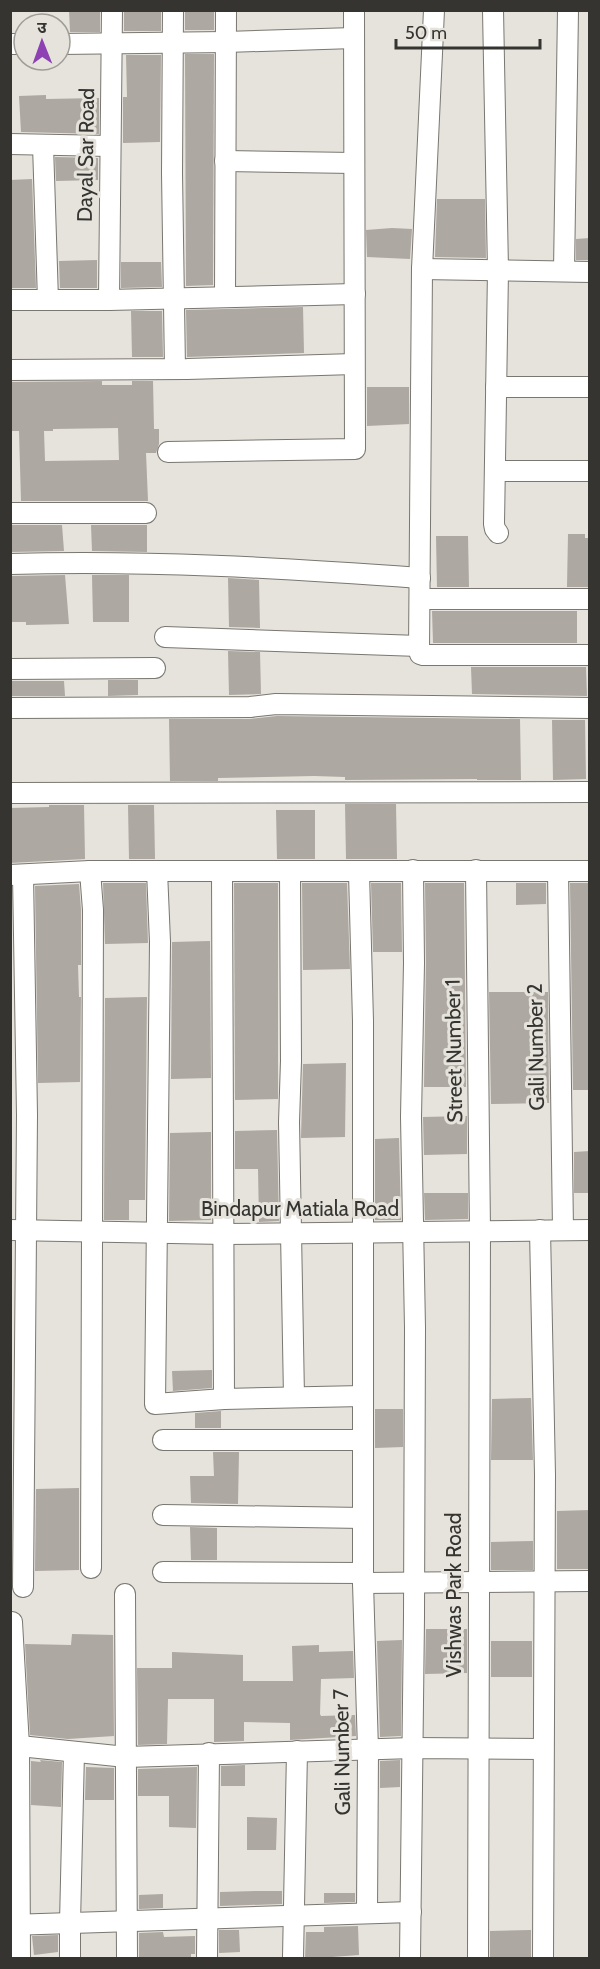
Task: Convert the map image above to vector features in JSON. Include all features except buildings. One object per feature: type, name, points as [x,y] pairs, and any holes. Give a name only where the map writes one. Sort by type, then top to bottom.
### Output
[{"type":"street","name":"Dayal Sar Road","points":[[110,300],[112,10]]},
{"type":"street","points":[[173,10],[175,369]]},
{"type":"street","points":[[225,297],[226,10]]},
{"type":"street","points":[[168,452],[355,448],[354,10]]},
{"type":"street","points":[[434,10],[422,269],[420,654],[590,655]]},
{"type":"street","points":[[493,10],[498,270],[494,524],[498,533]]},
{"type":"street","points":[[564,271],[568,10]]},
{"type":"street","points":[[72,44],[354,38]]},
{"type":"street","points":[[10,144],[110,146]]},
{"type":"street","points":[[43,145],[48,300]]},
{"type":"street","points":[[225,161],[354,163]]},
{"type":"street","points":[[422,269],[590,272]]},
{"type":"street","points":[[10,300],[355,294]]},
{"type":"street","points":[[10,370],[175,369],[354,364]]},
{"type":"street","points":[[496,387],[590,387]]},
{"type":"street","points":[[495,471],[590,471]]},
{"type":"street","points":[[10,513],[146,513]]},
{"type":"street","points":[[10,564],[133,562],[250,566],[420,578]]},
{"type":"street","points":[[420,599],[590,600]]},
{"type":"street","points":[[165,637],[419,646]]},
{"type":"street","points":[[10,669],[155,668]]},
{"type":"street","points":[[10,708],[250,707],[276,704],[590,708]]},
{"type":"street","points":[[10,793],[590,792]]},
{"type":"street","points":[[410,1959],[415,1328],[411,1117],[413,870]]},
{"type":"street","points":[[23,1587],[17,1461],[18,1231],[26,1091],[17,875],[90,871],[358,873],[413,870],[590,871]]},
{"type":"street","name":"Street Number 1","points":[[476,870],[480,1231]]},
{"type":"street","points":[[90,871],[93,910],[91,1568]]},
{"type":"street","points":[[157,871],[160,942],[155,1404],[224,1399],[363,1396]]},
{"type":"street","name":"Gali Number 2","points":[[558,871],[563,1226]]},
{"type":"street","points":[[222,872],[224,1399]]},
{"type":"street","points":[[290,872],[289,1122],[294,1397]]},
{"type":"street","name":"Gali Number 7","points":[[358,873],[363,1021],[363,1578],[368,1750],[368,1913]]},
{"type":"street","name":"Bindapur Matiala Road","points":[[18,1231],[363,1233],[540,1230],[563,1226],[590,1230]]},
{"type":"street","points":[[540,1230],[545,1464],[543,1959]]},
{"type":"street","name":"Vishwas Park Road","points":[[478,1959],[480,1231]]},
{"type":"street","points":[[163,1440],[363,1440]]},
{"type":"street","points":[[163,1515],[363,1518]]},
{"type":"street","points":[[163,1572],[363,1578],[414,1583],[590,1581]]},
{"type":"street","points":[[125,1593],[127,1959]]},
{"type":"street","points":[[12,1622],[15,1925],[20,1959]]},
{"type":"street","points":[[15,1745],[126,1757],[413,1748],[543,1749]]},
{"type":"street","points":[[293,1959],[297,1751]]},
{"type":"street","points":[[70,1959],[75,1752]]},
{"type":"street","points":[[207,1959],[209,1753]]},
{"type":"street","points":[[15,1925],[411,1912]]}]
